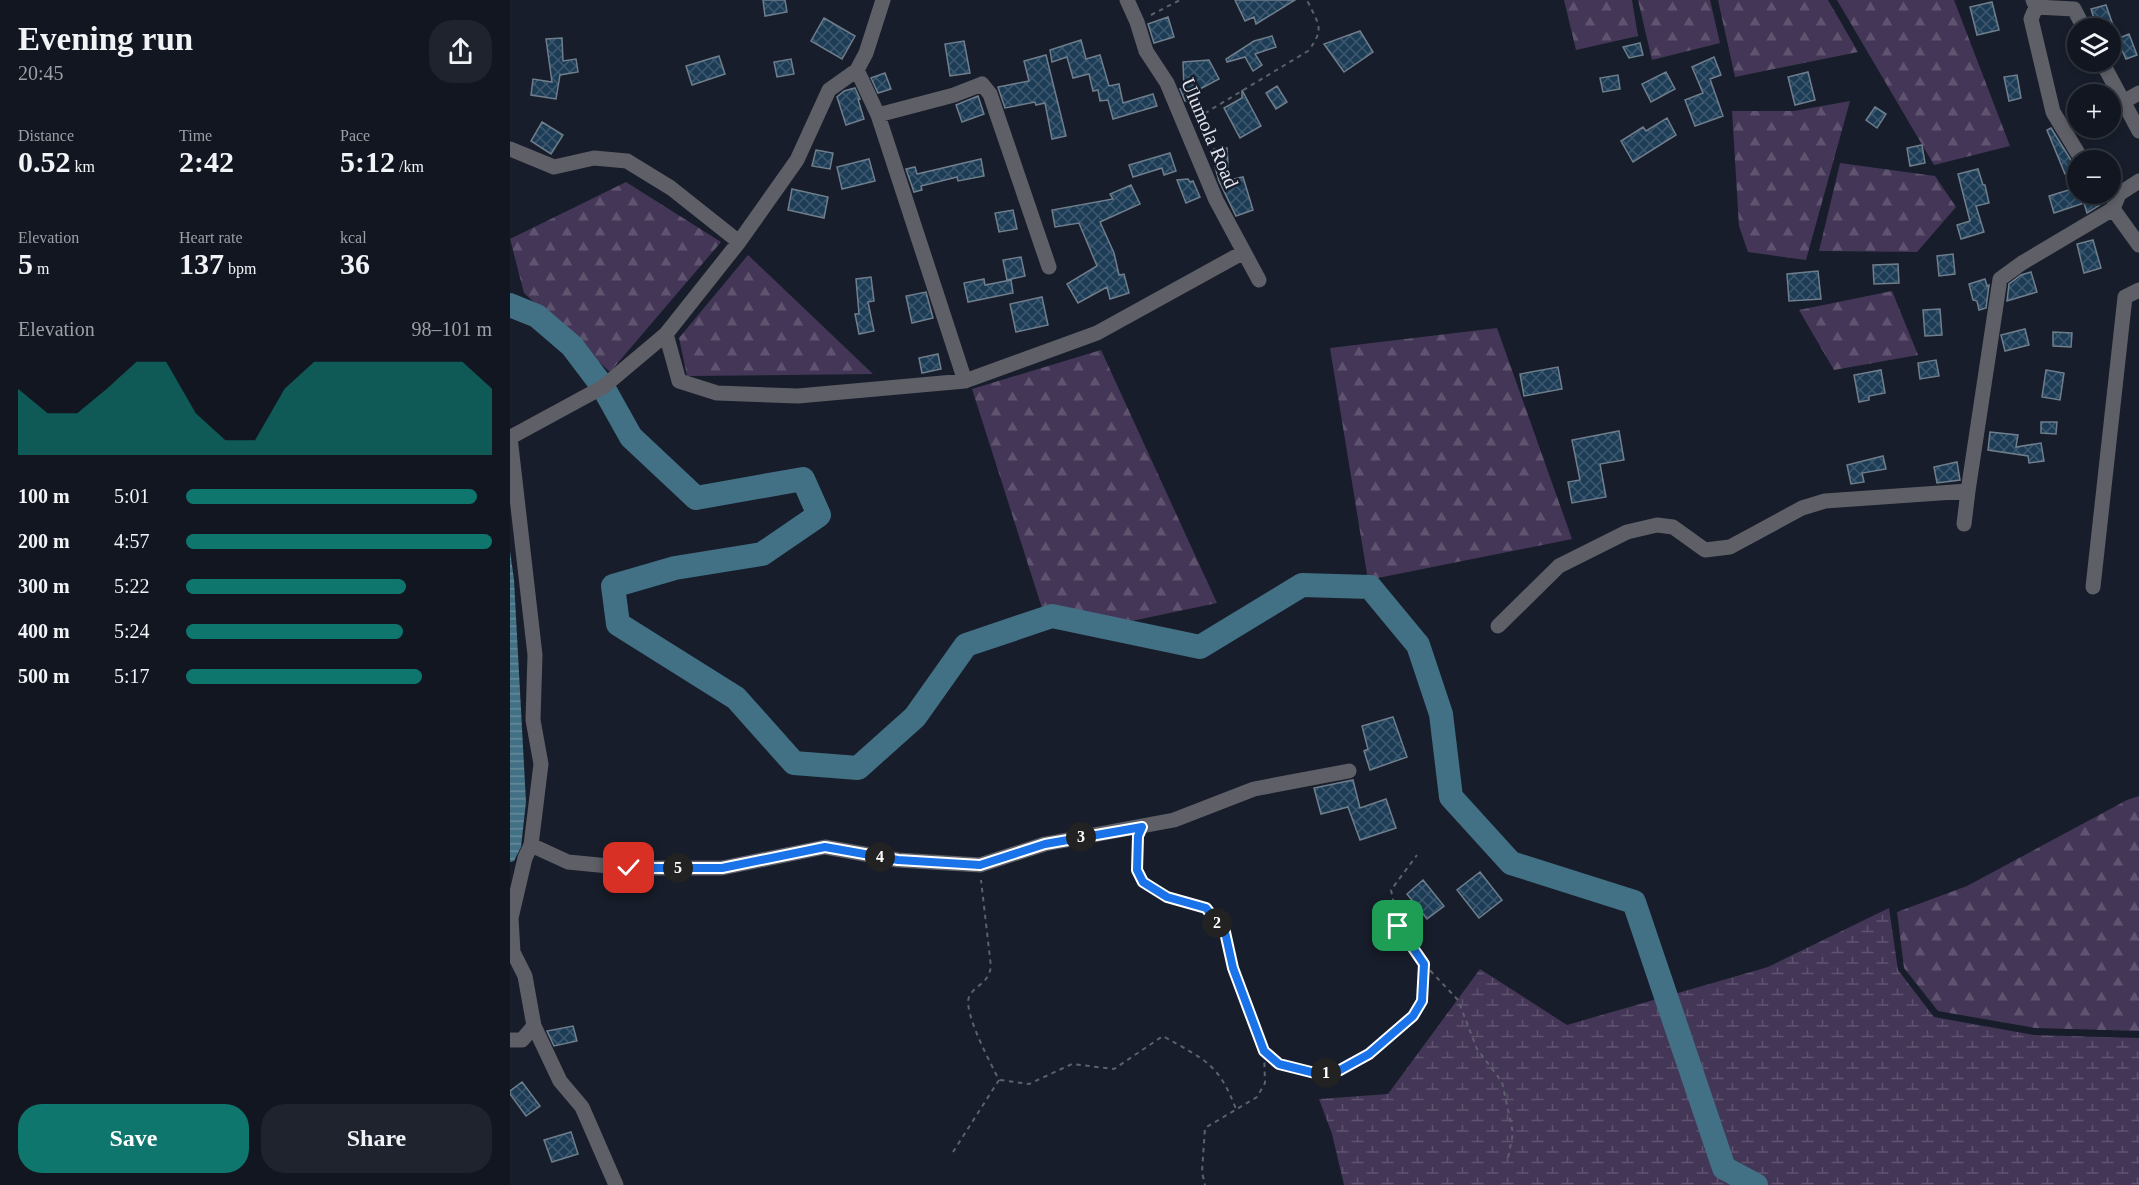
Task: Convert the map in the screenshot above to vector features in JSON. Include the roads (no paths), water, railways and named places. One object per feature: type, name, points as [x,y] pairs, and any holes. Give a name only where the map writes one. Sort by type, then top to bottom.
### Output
[{"type":"street","name":"Ulumola Road","points":[[1127,0],[1146,51],[1167,84],[1216,200],[1259,280]]},
{"type":"street","points":[[616,1185],[582,1107],[560,1081],[534,1026],[525,976],[513,952],[511,918],[525,858],[531,846],[541,764],[533,720],[535,655],[511,437],[603,387],[666,334],[739,242],[797,160],[829,90],[857,70],[866,53],[880,1]]},
{"type":"street","points":[[2076,150],[2053,112],[2031,19],[2034,4],[2074,9],[2079,18]]},
{"type":"street","points":[[857,70],[878,115],[965,381]]},
{"type":"street","points":[[2107,72],[2139,131]]},
{"type":"street","points":[[878,115],[954,95],[982,84],[990,94],[1049,267]]},
{"type":"street","points":[[2123,102],[2139,93]]},
{"type":"street","points":[[510,149],[554,167],[594,158],[627,161],[671,188],[739,242]]},
{"type":"street","points":[[1964,524],[2000,279],[2022,262],[2113,209],[2120,194],[2139,182]]},
{"type":"street","points":[[2113,209],[2139,245]]},
{"type":"street","points":[[666,334],[679,381],[717,393],[798,396],[965,381],[1096,333],[1244,252]]},
{"type":"street","points":[[2093,587],[2125,297],[2139,290]]},
{"type":"street","points":[[1498,626],[1559,566],[1626,532],[1657,525],[1673,527],[1704,550],[1731,547],[1802,508],[1825,501],[1968,491]]},
{"type":"street","points":[[531,846],[568,862],[629,868],[722,868],[825,847],[898,860],[980,865],[1045,844],[1174,820],[1254,789],[1349,771]]},
{"type":"street","points":[[510,1040],[522,1040],[534,1026]]},
{"type":"water","points":[[510,551],[514,580],[526,802],[521,847],[514,861],[510,862]]},
{"type":"waterway","points":[[510,305],[537,316],[572,346],[603,387],[631,437],[696,498],[803,479],[819,515],[762,554],[675,568],[613,586],[618,624],[736,698],[794,763],[858,768],[915,717],[966,645],[1052,616],[1200,647],[1302,585],[1370,587],[1418,645],[1441,714],[1451,797],[1511,863],[1634,902],[1724,1168],[1756,1185]]}]
